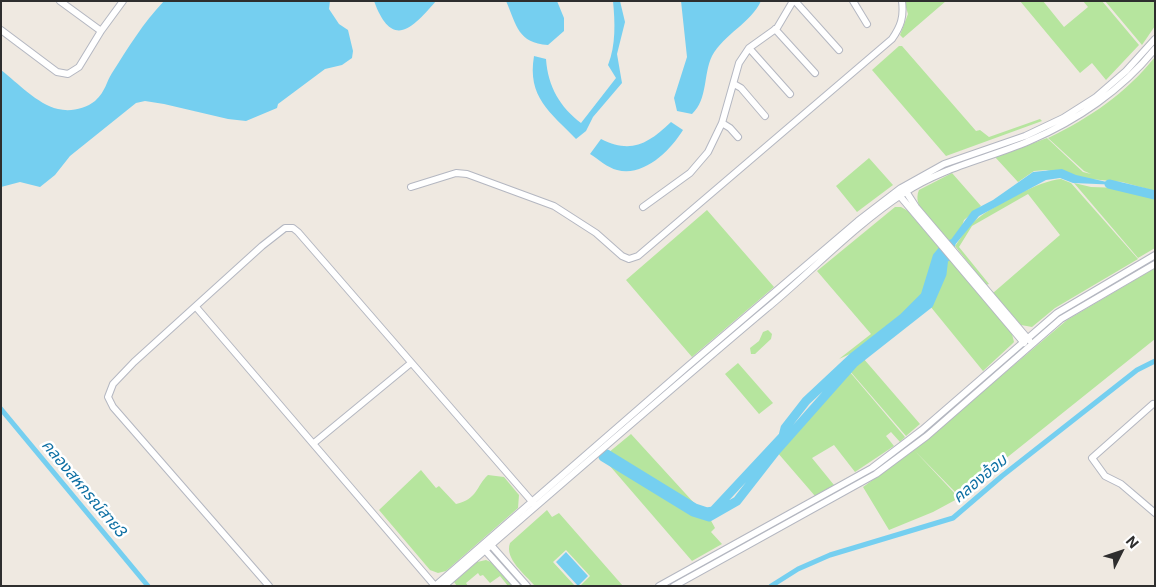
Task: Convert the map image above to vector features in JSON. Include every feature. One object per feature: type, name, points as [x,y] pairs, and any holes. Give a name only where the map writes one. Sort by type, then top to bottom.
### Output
[{"type":"street","points":[[60,1],[101,31]]},
{"type":"street","points":[[1,30],[62,75],[74,72],[79,67],[101,31],[123,1]]},
{"type":"street","points":[[644,207],[690,173],[708,152],[722,123],[739,63],[749,48],[775,29],[794,1],[839,50]]},
{"type":"street","points":[[853,1],[867,24]]},
{"type":"street","points":[[411,187],[456,173],[466,174],[554,206],[596,233],[622,256],[630,259],[638,256],[892,39],[901,27],[904,15],[902,1]]},
{"type":"street","points":[[775,29],[815,73]]},
{"type":"street","points":[[196,307],[435,586],[535,505],[898,194],[944,164],[1025,136],[1063,118],[1096,96],[1126,71],[1155,39]]},
{"type":"street","points":[[749,48],[790,94]]},
{"type":"street","points":[[905,189],[947,169],[1027,142],[1066,123],[1100,101],[1130,76],[1155,49]]},
{"type":"street","points":[[734,84],[741,88],[765,116]]},
{"type":"street","points":[[722,123],[730,128],[738,137]]},
{"type":"street","points":[[905,189],[916,207],[945,245],[1031,346]]},
{"type":"street","points":[[898,194],[945,245]]},
{"type":"street","points":[[269,586],[109,402],[108,393],[113,384],[281,230],[293,228],[535,505]]},
{"type":"street","points":[[659,586],[872,468],[917,434],[1057,313],[1155,255]]},
{"type":"street","points":[[674,586],[876,474],[927,436],[1062,319],[1155,264]]},
{"type":"street","points":[[314,443],[411,363]]},
{"type":"street","points":[[1153,404],[1092,458],[1105,476],[1121,484],[1155,513]]},
{"type":"street","points":[[490,543],[526,586]]},
{"type":"street","points":[[444,586],[484,548]]},
{"type":"street","points":[[484,548],[517,586]]},
{"type":"green space","points":[[904,1],[946,1],[903,38],[900,35],[908,14]]},
{"type":"green space","points":[[1020,1],[1043,1],[1064,27],[1088,7],[1083,1],[1102,1],[1139,45],[1106,80],[1092,63],[1080,73]]},
{"type":"green space","points":[[1105,1],[1155,1],[1155,26],[1142,45]]},
{"type":"green space","points":[[899,46],[902,46],[976,131],[980,130],[989,137],[1040,119],[1042,121],[946,156],[872,70]]},
{"type":"green space","points":[[1155,57],[1155,191],[1122,182],[1090,179],[1046,170],[1034,171],[1018,182],[995,157],[1047,138],[1083,172],[1091,174],[1084,171],[1048,138],[1106,104],[1132,82]]},
{"type":"green space","points":[[869,158],[893,185],[857,212],[836,186]]},
{"type":"green space","points":[[952,173],[981,206],[964,220],[961,229],[951,241],[925,216],[917,197],[919,190]]},
{"type":"green space","points":[[1061,179],[1071,183],[1138,259],[1055,308],[1032,327],[1021,325],[993,293],[1060,235],[1028,194],[972,226],[959,247],[989,284],[986,285],[955,246],[973,222],[994,207],[1017,194],[1052,180]]},
{"type":"green space","points":[[1074,183],[1091,187],[1122,188],[1155,198],[1155,248],[1138,258]]},
{"type":"green space","points":[[895,207],[901,207],[908,211],[942,251],[937,257],[925,296],[855,355],[850,354],[839,359],[871,334],[817,271]]},
{"type":"green space","points":[[707,210],[774,287],[692,357],[626,280]]},
{"type":"green space","points":[[948,257],[1011,330],[1014,342],[983,371],[930,306],[942,274],[944,258]]},
{"type":"green space","points":[[1155,268],[1155,339],[959,496],[914,450],[1067,320]]},
{"type":"green space","points":[[768,330],[772,334],[771,339],[755,354],[751,354],[750,348],[759,341],[763,332]]},
{"type":"green space","points":[[863,358],[920,424],[906,436],[849,370]]},
{"type":"green space","points":[[738,363],[773,403],[759,414],[725,374]]},
{"type":"green space","points":[[849,371],[905,437],[900,442],[891,432],[886,436],[894,446],[855,472],[834,445],[812,458],[834,485],[815,496],[777,452]]},
{"type":"green space","points":[[631,434],[695,504],[704,510],[713,511],[707,512],[696,509],[608,453]]},
{"type":"green space","points":[[914,450],[959,498],[933,512],[889,530],[863,487]]},
{"type":"green space","points":[[603,458],[692,511],[709,517],[715,528],[711,532],[722,544],[692,561]]},
{"type":"green space","points":[[421,470],[436,488],[439,486],[456,504],[473,496],[488,475],[504,477],[519,495],[518,508],[446,571],[438,573],[430,570],[379,510]]},
{"type":"green space","points":[[547,510],[552,517],[559,513],[623,586],[580,586],[590,576],[566,550],[553,562],[575,586],[535,586],[513,561],[509,549],[510,543]]},
{"type":"green space","points":[[486,560],[493,563],[513,586],[508,586],[500,576],[490,583],[483,575],[480,576],[478,573],[466,583],[468,586],[457,586],[454,582],[477,562]]},
{"type":"water","points":[[164,1],[330,1],[329,9],[339,24],[348,30],[353,51],[352,58],[342,65],[325,69],[278,104],[277,108],[246,121],[228,119],[164,104],[145,101],[136,103],[70,156],[55,175],[40,187],[20,182],[1,187],[1,70],[28,93],[50,106],[67,110],[87,106],[101,94],[136,36]]},
{"type":"water","points":[[374,1],[436,1],[411,26],[403,30],[395,30],[388,26]]},
{"type":"water","points":[[506,1],[557,1],[564,18],[564,31],[548,45],[530,41],[520,32]]},
{"type":"water","points":[[613,1],[620,1],[625,22],[617,54],[622,83],[593,117],[586,131],[576,139],[549,112],[537,93],[533,70],[534,56],[546,59],[549,79],[556,95],[567,110],[581,123],[616,78],[608,65],[614,41]]},
{"type":"water","points":[[681,1],[761,1],[751,16],[723,41],[712,56],[701,101],[692,114],[677,111],[674,98],[687,57]]},
{"type":"water","points":[[671,122],[683,130],[678,138],[664,154],[637,170],[614,169],[590,154],[601,139],[621,146],[639,144],[655,136]]},
{"type":"water","points":[[1062,169],[1076,175],[1120,185],[1073,183],[1060,178],[1046,180],[979,216],[954,246],[950,241],[972,211],[993,200],[1033,172]]},
{"type":"water","points":[[566,552],[588,576],[578,586],[556,562]]},
{"type":"waterway","points":[[1109,184],[1155,195]]},
{"type":"waterway","points":[[904,317],[925,296],[937,257],[942,251],[947,257],[944,257],[942,274],[929,304],[854,363],[776,451],[737,501],[709,517],[693,512],[603,457],[607,454],[695,508],[707,512],[713,511],[783,436],[785,428],[806,401],[853,357],[927,299],[939,260],[951,244]]},
{"type":"waterway","name":"คลองอ้อม","points":[[771,586],[798,569],[830,555],[953,518],[1002,476],[1137,370],[1155,361]]},
{"type":"waterway","name":"คลองสหกรณ์สาย3","points":[[1,409],[148,586]]}]
